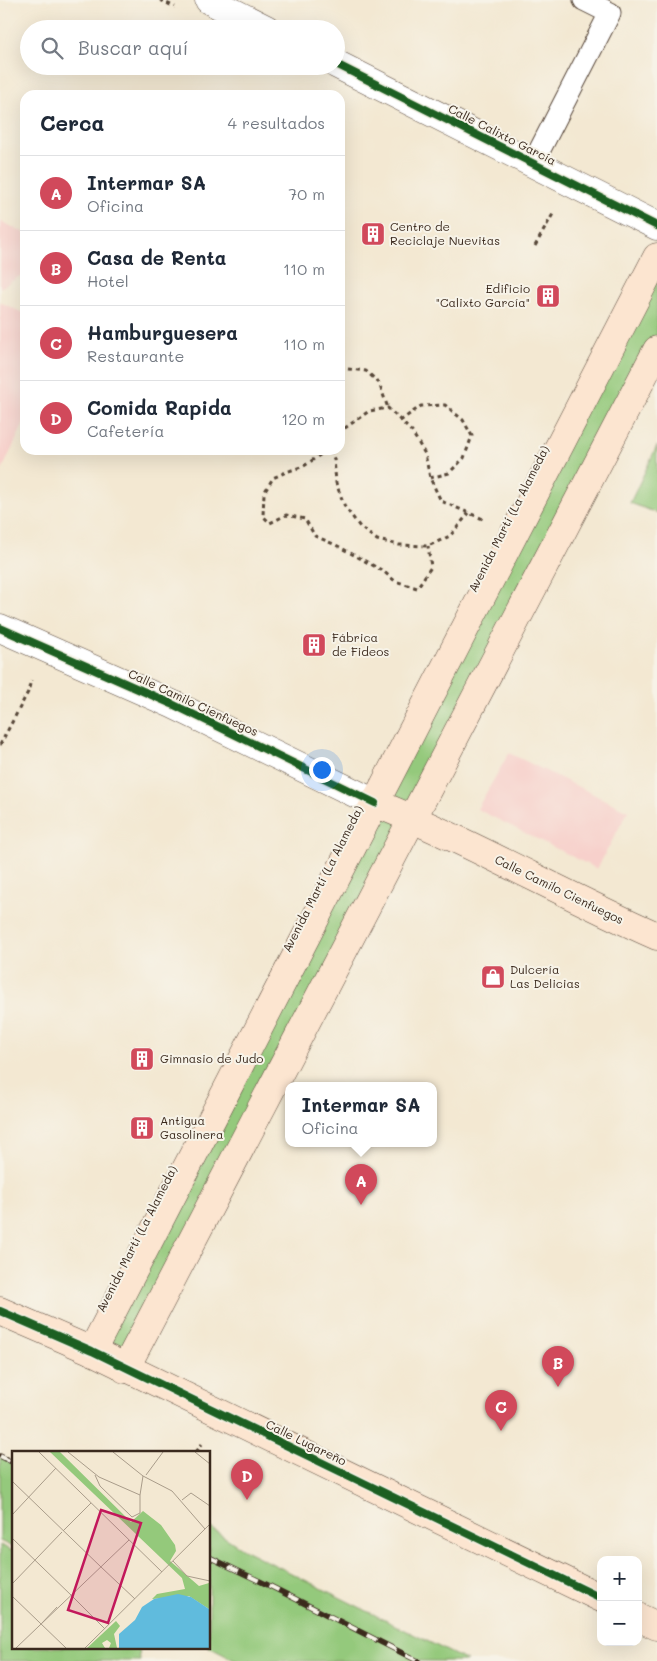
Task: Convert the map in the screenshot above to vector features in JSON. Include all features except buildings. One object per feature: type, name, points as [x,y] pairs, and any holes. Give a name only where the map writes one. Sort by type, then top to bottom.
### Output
[{"type":"main road","name":"Avenida Martí (La Alameda)","points":[[92,1351],[657,257]]},
{"type":"main road","points":[[125,1368],[657,350]]},
{"type":"main road","name":"Calle Camilo Cienfuegos","points":[[375,803],[413,818],[620,920],[657,936]]},
{"type":"main road","name":"Calle Lugareño","points":[[0,1311],[92,1351],[597,1596]]},
{"type":"main road","points":[[642,1618],[657,1626]]},
{"type":"street","points":[[209,0],[248,20]]},
{"type":"street","name":"Calle Calixto García","points":[[345,69],[657,226]]},
{"type":"street","name":"Calle Camilo Cienfuegos","points":[[0,628],[172,704],[375,803]]},
{"type":"lane","points":[[533,164],[610,13],[584,0]]},
{"type":"path","points":[[332,455],[334,459],[336,483],[345,507],[360,527],[377,540],[399,545],[428,546],[450,536],[469,513],[441,501],[430,478],[425,454],[412,432],[388,408],[379,383],[366,371],[345,369]]},
{"type":"path","points":[[400,421],[421,406],[445,405],[463,420],[472,436],[464,458],[448,473],[430,478]]},
{"type":"path","points":[[345,428],[369,411],[388,408]]},
{"type":"path","points":[[321,455],[304,466],[273,478],[264,493],[263,516],[270,523],[286,515],[305,519],[315,536],[336,545],[383,571],[395,581],[417,588],[431,567],[428,546]]},
{"type":"path","points":[[0,745],[28,692],[33,673]]},
{"type":"shaded area","points":[[0,221],[20,231],[20,276],[0,288]]},
{"type":"shaded area","points":[[0,302],[20,312],[20,432],[0,474]]},
{"type":"shaded area","points":[[509,753],[628,811],[597,869],[477,809]]},
{"type":"green space","points":[[657,257],[657,350],[125,1369],[92,1351]]},
{"type":"green space","points":[[657,446],[657,513],[630,503]]},
{"type":"green space","points":[[0,1457],[12,1462],[12,1547],[0,1541]]},
{"type":"green space","points":[[210,1528],[243,1549],[467,1661],[236,1661],[210,1648]]},
{"type":"green space","points":[[0,1545],[12,1551],[12,1648],[139,1648],[140,1661],[0,1661]]},
{"type":"railway","points":[[0,1456],[12,1462]]},
{"type":"railway","points":[[210,1557],[418,1661]]},
{"type":"cycle path","points":[[345,69],[657,226]]},
{"type":"cycle path","points":[[0,628],[172,704],[375,803]]},
{"type":"cycle path","points":[[0,1311],[92,1351],[597,1596]]},
{"type":"place","name":"Centro de Reciclaje Nuevitas","points":[[373,234]]},
{"type":"place","name":"Edificio \"Calixto García\"","points":[[548,296]]},
{"type":"place","name":"Fábrica de Fideos","points":[[314,645]]},
{"type":"place","name":"Dulcería Las Delicias","points":[[493,977]]},
{"type":"place","name":"Gimnasio de Judo","points":[[142,1059]]},
{"type":"place","name":"Antigua Gasolinera","points":[[142,1128]]},
{"type":"place","name":"Intermar SA","points":[[361,1205]]},
{"type":"place","name":"Casa de Renta","points":[[558,1387]]},
{"type":"place","name":"Hamburguesera","points":[[501,1431]]},
{"type":"place","name":"Comida Rapida","points":[[247,1500]]}]
